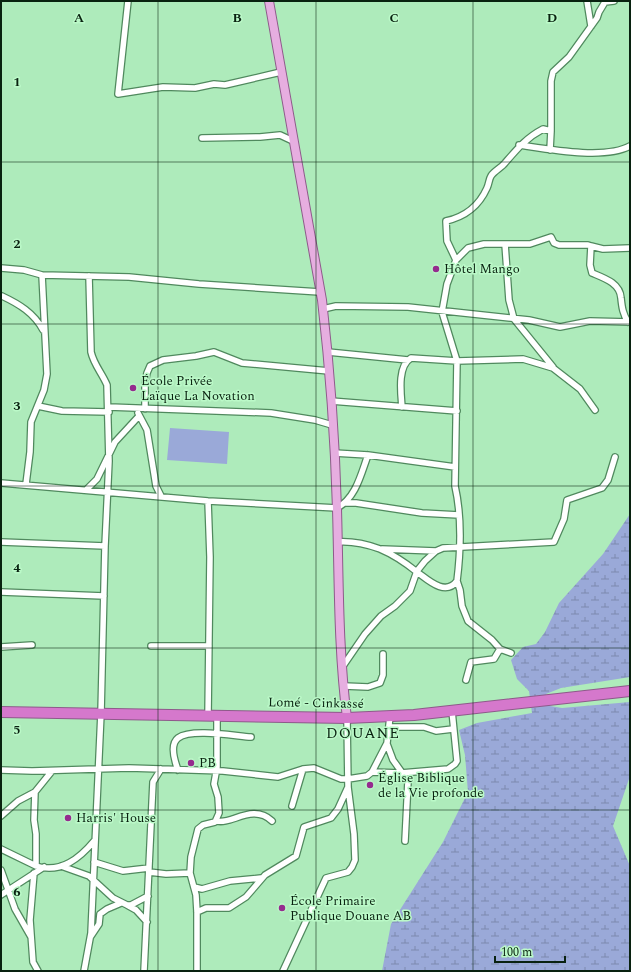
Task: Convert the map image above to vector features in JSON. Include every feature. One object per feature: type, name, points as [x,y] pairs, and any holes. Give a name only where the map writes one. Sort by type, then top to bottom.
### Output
[{"type":"highway","name":"Lomé - Cinkassé","points":[[1,712],[347,718],[389,722],[452,711],[630,691]]},
{"type":"main road","points":[[270,1],[323,309],[328,352],[337,508],[344,686],[347,718]]},
{"type":"street","points":[[128,1],[118,94],[163,87],[194,88],[214,84],[225,85],[281,72]]},
{"type":"street","points":[[587,1],[592,26]]},
{"type":"street","points":[[550,150],[551,81],[553,72],[569,57],[592,26],[605,2],[614,1]]},
{"type":"street","points":[[456,260],[447,241],[446,220],[457,218],[468,212],[487,188],[491,176],[502,167],[519,145],[543,129],[551,131]]},
{"type":"street","points":[[202,138],[280,135],[294,142]]},
{"type":"street","points":[[519,145],[550,150],[617,151],[630,146]]},
{"type":"street","points":[[511,653],[500,649],[466,617],[457,581],[460,547],[455,466],[457,361],[442,312],[447,284],[456,260],[468,248],[484,244],[530,244],[551,237],[554,243],[558,245],[585,244],[603,249],[630,248]]},
{"type":"street","points":[[505,244],[509,300],[514,319],[553,368],[580,389],[595,410]]},
{"type":"street","points":[[591,246],[590,266],[592,273],[608,279],[617,287],[622,297],[621,306],[625,317],[629,322]]},
{"type":"street","points":[[1,268],[24,270],[42,275],[163,279],[199,284],[320,292]]},
{"type":"street","points":[[26,484],[30,452],[31,422],[45,387],[47,365],[43,330],[42,275]]},
{"type":"street","points":[[84,971],[90,937],[94,881],[101,713],[104,546],[109,452],[109,409],[107,385],[104,376],[94,363],[91,352],[89,276]]},
{"type":"street","points":[[2,296],[23,306],[37,320],[43,330]]},
{"type":"street","points":[[323,309],[336,306],[363,305],[408,307],[442,312],[484,314],[529,320],[560,327],[590,321],[629,322]]},
{"type":"street","points":[[145,409],[145,383],[147,373],[150,366],[163,360],[214,352],[242,363],[329,371]]},
{"type":"street","points":[[328,352],[408,360],[420,358],[457,361],[523,360],[553,368]]},
{"type":"street","points":[[402,407],[400,380],[408,360]]},
{"type":"street","points":[[331,401],[457,411]]},
{"type":"street","points":[[38,406],[62,411],[145,409],[271,413],[316,420],[332,425]]},
{"type":"street","points":[[135,409],[147,430],[156,486],[161,496]]},
{"type":"street","points":[[86,490],[97,479],[117,438],[139,416]]},
{"type":"street","points":[[334,453],[368,455],[455,466]]},
{"type":"street","points":[[346,503],[356,485],[368,455]]},
{"type":"street","points":[[380,549],[436,551],[444,548],[554,542],[564,519],[567,500],[602,488],[608,480],[615,457]]},
{"type":"street","points":[[1,483],[208,501],[337,508],[346,503],[356,502],[434,515],[459,515]]},
{"type":"street","points":[[208,501],[210,533],[209,646],[212,716],[217,734],[216,771],[214,784],[219,803],[217,821]]},
{"type":"street","points":[[338,542],[353,541],[380,549],[417,571],[427,582],[436,586],[446,586],[457,581]]},
{"type":"street","points":[[1,542],[104,546]]},
{"type":"street","points":[[343,666],[365,634],[384,613],[395,606],[410,591],[417,571],[436,551]]},
{"type":"street","points":[[413,583],[427,582]]},
{"type":"street","points":[[1,592],[104,596]]},
{"type":"street","points":[[1,647],[32,645]]},
{"type":"street","points":[[151,646],[209,646]]},
{"type":"street","points":[[466,680],[471,662],[494,659],[500,649]]},
{"type":"street","points":[[344,686],[368,687],[380,683],[383,675],[383,654]]},
{"type":"street","points":[[372,772],[402,773],[448,769],[455,764],[452,711]]},
{"type":"street","points":[[283,971],[326,878],[348,872],[354,864],[354,834],[348,787],[347,718]]},
{"type":"street","points":[[1,770],[52,771],[129,768],[216,771],[278,777],[303,769],[314,768],[341,779],[348,779],[367,776],[372,772],[387,743],[389,722],[441,731],[453,729]]},
{"type":"street","points":[[178,770],[174,755],[174,744],[176,739],[183,735],[217,734],[251,737]]},
{"type":"street","points":[[387,743],[391,755],[408,781],[405,841]]},
{"type":"street","points":[[144,971],[153,782],[161,769]]},
{"type":"street","points":[[292,806],[303,769]]},
{"type":"street","points":[[1,816],[18,801],[35,792],[52,771]]},
{"type":"street","points":[[197,912],[206,908],[229,908],[246,897],[261,878],[296,856],[304,827],[332,818],[338,809],[348,787]]},
{"type":"street","points":[[35,792],[34,820],[36,834],[36,866]]},
{"type":"street","points":[[197,971],[197,912],[194,887],[190,873],[191,857],[198,829],[202,825],[217,821],[226,821],[246,815],[264,816],[272,821]]},
{"type":"street","points":[[1,849],[36,866],[61,866],[68,864],[79,857],[95,840]]},
{"type":"street","points":[[94,862],[123,870],[149,870],[166,874],[190,873]]},
{"type":"street","points":[[61,866],[85,874],[121,903],[136,910],[147,922]]},
{"type":"street","points":[[1,896],[44,867]]},
{"type":"street","points":[[1,870],[15,909],[27,928],[33,943]]},
{"type":"street","points":[[34,873],[30,920],[33,943],[33,962],[38,971]]},
{"type":"street","points":[[194,887],[202,889],[230,881],[261,878]]},
{"type":"street","points":[[127,905],[148,896]]},
{"type":"street","points":[[90,937],[99,924],[100,914],[121,903]]},
{"type":"green space","points":[[170,428],[229,432],[227,464],[167,460]]},
{"type":"green space","points":[[630,514],[630,677],[561,688],[546,694],[550,706],[562,708],[630,702],[630,776],[613,826],[630,866],[630,971],[382,971],[391,924],[443,842],[468,792],[465,755],[459,730],[477,723],[532,713],[529,691],[517,679],[511,660],[523,647],[536,644],[545,632],[559,603],[603,554]]},
{"type":"place","name":"Hôtel Mango","points":[[436,269]]},
{"type":"place","name":"École Privée Laïque La Novation","points":[[133,388]]},
{"type":"place","name":"PB","points":[[191,763]]},
{"type":"place","name":"Église Biblique de la Vie profonde","points":[[370,785]]},
{"type":"place","name":"Harris' House","points":[[68,818]]},
{"type":"place","name":"École Primaire Publique Douane AB","points":[[282,908]]},
{"type":"district","name":"DOUANE","points":[[363,733]]}]
